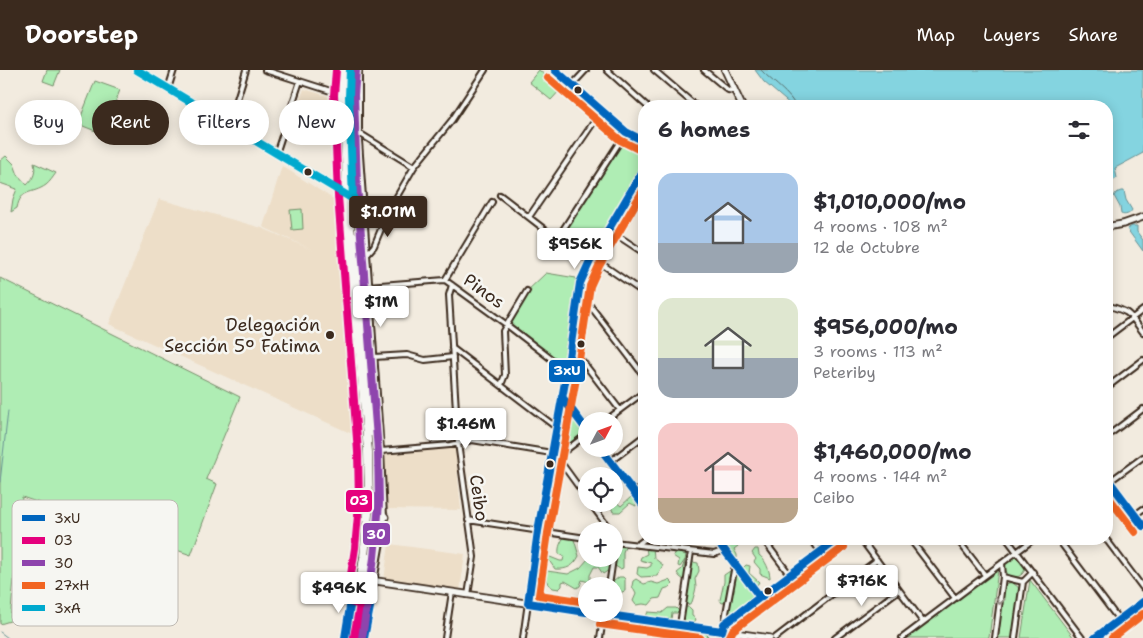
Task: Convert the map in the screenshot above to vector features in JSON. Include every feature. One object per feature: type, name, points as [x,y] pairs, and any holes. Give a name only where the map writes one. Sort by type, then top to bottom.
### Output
[{"type":"highway","points":[[346,70],[344,95],[348,197],[372,455],[373,504],[358,638]]},
{"type":"highway","points":[[348,197],[350,70]]},
{"type":"highway","points":[[357,281],[359,370],[362,415],[368,452],[369,504],[364,557],[364,580]]},
{"type":"highway","points":[[373,504],[384,517]]},
{"type":"highway","points":[[352,638],[362,596]]},
{"type":"main road","points":[[137,70],[186,100]]},
{"type":"main road","points":[[725,70],[740,100]]},
{"type":"main road","points":[[261,145],[348,197]]},
{"type":"main road","points":[[1113,226],[1143,217]]},
{"type":"main road","points":[[364,580],[578,611]]},
{"type":"main road","points":[[623,617],[770,638]]},
{"type":"street","points":[[168,89],[174,70]]},
{"type":"street","points":[[237,100],[246,70]]},
{"type":"street","points":[[265,70],[340,94]]},
{"type":"street","points":[[340,70],[340,94],[348,197],[363,213]]},
{"type":"street","points":[[359,70],[358,141],[367,254]]},
{"type":"street","points":[[364,638],[362,596],[364,580],[384,517],[381,451],[368,286],[357,281],[367,254],[374,246],[389,210],[414,167],[448,125],[485,70]]},
{"type":"street","points":[[554,70],[626,132],[638,138]]},
{"type":"street","points":[[572,85],[586,70]]},
{"type":"street","points":[[606,70],[640,100]]},
{"type":"street","points":[[654,70],[689,100]]},
{"type":"street","points":[[704,70],[728,90],[736,91]]},
{"type":"street","points":[[276,154],[300,81]]},
{"type":"street","points":[[529,217],[602,110]]},
{"type":"street","points":[[557,238],[626,132]]},
{"type":"street","points":[[358,133],[414,167]]},
{"type":"street","points":[[523,638],[538,531],[582,277],[638,180]]},
{"type":"street","points":[[631,192],[638,196]]},
{"type":"street","points":[[500,195],[557,238],[638,289]]},
{"type":"street","points":[[445,280],[492,202]]},
{"type":"street","points":[[363,213],[389,210]]},
{"type":"street","points":[[609,230],[638,249]]},
{"type":"street","name":"Pinos","points":[[368,286],[445,280],[567,371]]},
{"type":"street","name":"Ceibo","points":[[452,285],[449,296],[458,443],[474,557],[468,594]]},
{"type":"street","points":[[501,385],[505,375],[503,332],[526,291]]},
{"type":"street","points":[[579,291],[638,368]]},
{"type":"street","points":[[1113,307],[1125,310],[1143,332]]},
{"type":"street","points":[[1113,333],[1143,310]]},
{"type":"street","points":[[570,345],[620,410]]},
{"type":"street","points":[[452,348],[556,428]]},
{"type":"street","points":[[374,357],[401,355],[425,360],[453,357]]},
{"type":"street","points":[[1113,383],[1143,360]]},
{"type":"street","points":[[617,412],[638,396]]},
{"type":"street","points":[[562,397],[578,418]]},
{"type":"street","points":[[1113,432],[1143,409]]},
{"type":"street","points":[[362,415],[363,492],[357,565],[364,580]]},
{"type":"street","points":[[381,451],[472,440],[552,453],[578,486]]},
{"type":"street","points":[[610,461],[638,440]]},
{"type":"street","points":[[557,457],[578,441]]},
{"type":"street","points":[[1113,479],[1143,457]]},
{"type":"street","points":[[608,458],[638,498]]},
{"type":"street","points":[[1113,489],[1143,526]]},
{"type":"street","points":[[634,493],[638,490]]},
{"type":"street","points":[[1135,515],[1143,509]]},
{"type":"street","points":[[468,520],[578,537]]},
{"type":"street","points":[[623,543],[714,554],[725,550]]},
{"type":"street","points":[[721,545],[760,597]]},
{"type":"street","points":[[768,545],[790,575]]},
{"type":"street","points":[[816,545],[821,552]]},
{"type":"street","points":[[724,624],[830,545]]},
{"type":"street","points":[[866,545],[923,622]]},
{"type":"street","points":[[915,545],[955,598]]},
{"type":"street","points":[[962,545],[985,576]]},
{"type":"street","points":[[1012,545],[1082,638]]},
{"type":"street","points":[[902,638],[1026,545]]},
{"type":"street","points":[[1063,545],[1119,620]]},
{"type":"street","points":[[1111,545],[1143,588]]},
{"type":"street","points":[[678,638],[691,552]]},
{"type":"street","points":[[357,565],[364,557]]},
{"type":"street","points":[[775,638],[877,560]]},
{"type":"street","points":[[994,638],[1003,578],[1002,563]]},
{"type":"street","points":[[722,631],[735,565]]},
{"type":"street","points":[[1014,638],[1023,582],[1033,572]]},
{"type":"street","points":[[1003,578],[1023,582]]},
{"type":"street","points":[[835,638],[899,590]]},
{"type":"street","points":[[445,638],[452,592]]},
{"type":"street","points":[[344,638],[362,596]]},
{"type":"street","points":[[1095,638],[1143,602]]},
{"type":"street","points":[[600,638],[602,622]]},
{"type":"shaded area","points":[[304,89],[331,97],[331,100],[300,100]]},
{"type":"shaded area","points":[[282,166],[341,204],[341,263],[359,437],[109,324],[159,199],[262,228],[313,250],[263,227]]},
{"type":"shaded area","points":[[455,446],[461,510],[388,509],[384,453]]},
{"type":"shaded area","points":[[389,544],[465,554],[460,591],[384,580]]},
{"type":"green space","points":[[47,70],[60,70],[54,85],[43,81]]},
{"type":"green space","points":[[539,70],[561,89],[551,100],[529,82]]},
{"type":"green space","points":[[95,81],[120,90],[116,100],[92,100],[92,130],[82,126],[82,114]]},
{"type":"green space","points":[[626,135],[638,141],[638,170],[589,256],[561,237]]},
{"type":"green space","points":[[6,156],[14,164],[18,175],[27,185],[34,175],[34,163],[56,173],[46,185],[21,197],[17,208],[11,212],[17,189],[0,183],[0,161]]},
{"type":"green space","points":[[302,209],[303,229],[292,230],[290,210]]},
{"type":"green space","points":[[546,273],[576,278],[563,365],[508,322],[525,293]]},
{"type":"green space","points":[[0,278],[240,397],[206,479],[217,484],[191,555],[178,551],[178,500],[31,500],[22,497],[22,500],[12,500],[12,600],[10,621],[0,624]]},
{"type":"green space","points":[[563,409],[568,410],[578,422],[578,439],[564,450],[557,449]]},
{"type":"green space","points":[[631,497],[636,502],[636,506],[630,503],[623,509],[623,504]]},
{"type":"green space","points":[[565,536],[573,536],[578,558],[570,567],[555,569],[548,559],[550,557],[563,561],[564,556],[559,554],[561,542]]},
{"type":"green space","points":[[723,545],[738,545],[734,549],[737,558],[731,556]]},
{"type":"green space","points":[[646,547],[653,547],[654,558],[663,565],[657,576],[641,577],[637,574],[638,567],[647,568],[651,566],[651,563],[640,560],[641,557],[647,554]]},
{"type":"green space","points":[[755,549],[758,549],[759,555],[765,562],[770,578],[760,574],[760,569],[754,562],[756,559],[752,553]]},
{"type":"green space","points":[[675,551],[686,554],[684,568],[687,576],[684,580],[677,573],[682,569],[685,560],[680,567],[678,566],[679,560],[673,556]]},
{"type":"green space","points":[[1015,557],[1022,560],[1025,567],[1022,574],[1015,577],[1008,574],[1005,567],[1008,560]]},
{"type":"green space","points":[[693,562],[698,563],[699,571],[695,579],[696,587],[692,602],[688,605],[684,600],[690,578],[690,566]]},
{"type":"green space","points":[[746,565],[750,566],[749,573],[759,582],[757,585],[748,585],[755,598],[731,616],[726,614],[731,586],[727,588],[729,597],[726,602],[722,603],[720,600],[724,575],[730,571],[739,570],[747,583],[745,578],[748,575],[741,570]]},
{"type":"green space","points":[[594,567],[590,577],[578,577],[577,588],[565,581],[562,582],[562,586],[559,589],[553,588],[548,584],[545,576],[547,571],[568,574],[580,568]]},
{"type":"green space","points":[[598,567],[609,567],[609,570],[603,574]]},
{"type":"green space","points":[[998,570],[989,638],[906,638]]},
{"type":"green space","points":[[623,577],[625,579],[625,591],[623,592]]},
{"type":"green space","points":[[636,579],[644,584],[651,582],[658,584],[669,580],[673,584],[664,589],[660,598],[654,599],[649,605],[636,605],[633,601],[636,594],[632,586],[633,581]]},
{"type":"green space","points":[[1030,580],[1074,638],[1021,638]]},
{"type":"green space","points":[[1012,582],[1020,589],[1013,638],[996,638],[1003,585]]},
{"type":"green space","points":[[685,607],[689,607],[692,610],[692,616],[696,619],[694,623],[683,624],[680,620],[680,611]]},
{"type":"green space","points":[[668,608],[676,608],[679,611],[672,613],[671,619],[661,622],[646,616],[648,612],[662,613]]},
{"type":"green space","points":[[633,619],[641,620],[649,626],[669,626],[672,638],[658,638],[658,634],[648,629],[636,632],[631,627]]},
{"type":"green space","points":[[685,628],[706,633],[709,638],[681,638]]},
{"type":"water","points":[[755,70],[1143,70],[1143,153],[1115,168],[1117,178],[1113,180],[1113,100],[785,100],[764,82]]},
{"type":"water","points":[[1124,191],[1126,200],[1132,210],[1126,215],[1121,214],[1120,207],[1114,196]]},
{"type":"water","points":[[1137,226],[1137,232],[1143,240],[1143,251],[1127,229]]},
{"type":"waterway","points":[[0,482],[8,411]]},
{"type":"waterway","points":[[0,632],[8,638]]},
{"type":"transit line","name":"3xA","points":[[137,70],[353,199]]},
{"type":"transit line","name":"03","points":[[336,70],[334,95],[338,196],[358,452],[359,504],[348,594],[351,602],[360,605],[354,636]]},
{"type":"transit line","name":"3xA","points":[[350,70],[349,97],[353,199]]},
{"type":"transit line","name":"3xU","points":[[555,70],[626,132],[638,138]]},
{"type":"transit line","name":"30","points":[[356,71],[354,95],[357,185],[378,451],[379,504],[374,558],[362,638]]},
{"type":"transit line","name":"27xH","points":[[548,78],[620,140],[638,149]]},
{"type":"transit line","name":"3xU","points":[[578,611],[528,603],[538,531],[567,371],[580,283],[590,261],[638,179]]},
{"type":"transit line","name":"27xH","points":[[578,601],[539,595],[548,533],[577,373],[590,286],[599,266],[638,199]]},
{"type":"transit line","name":"3xU","points":[[562,397],[578,418]]},
{"type":"transit line","name":"3xU","points":[[608,458],[638,498]]},
{"type":"transit line","name":"3xU","points":[[1113,486],[1143,526]]},
{"type":"transit line","name":"27xH","points":[[1113,503],[1135,532]]},
{"type":"transit line","name":"3xU","points":[[721,545],[760,597]]},
{"type":"transit line","name":"3xU","points":[[623,617],[722,631],[724,624],[830,545]]},
{"type":"transit line","name":"27xH","points":[[729,638],[733,630],[844,547]]},
{"type":"transit line","name":"03","points":[[355,638],[365,582]]},
{"type":"transit line","name":"3xU","points":[[345,638],[352,594],[372,597],[364,638]]},
{"type":"transit line","name":"3xU","points":[[1095,638],[1143,602]]},
{"type":"transit line","name":"27xH","points":[[1112,638],[1143,614]]},
{"type":"transit line","name":"27xH","points":[[600,624],[700,638]]},
{"type":"place","name":"Delegación Sección 5º Fatima","points":[[330,335]]}]
